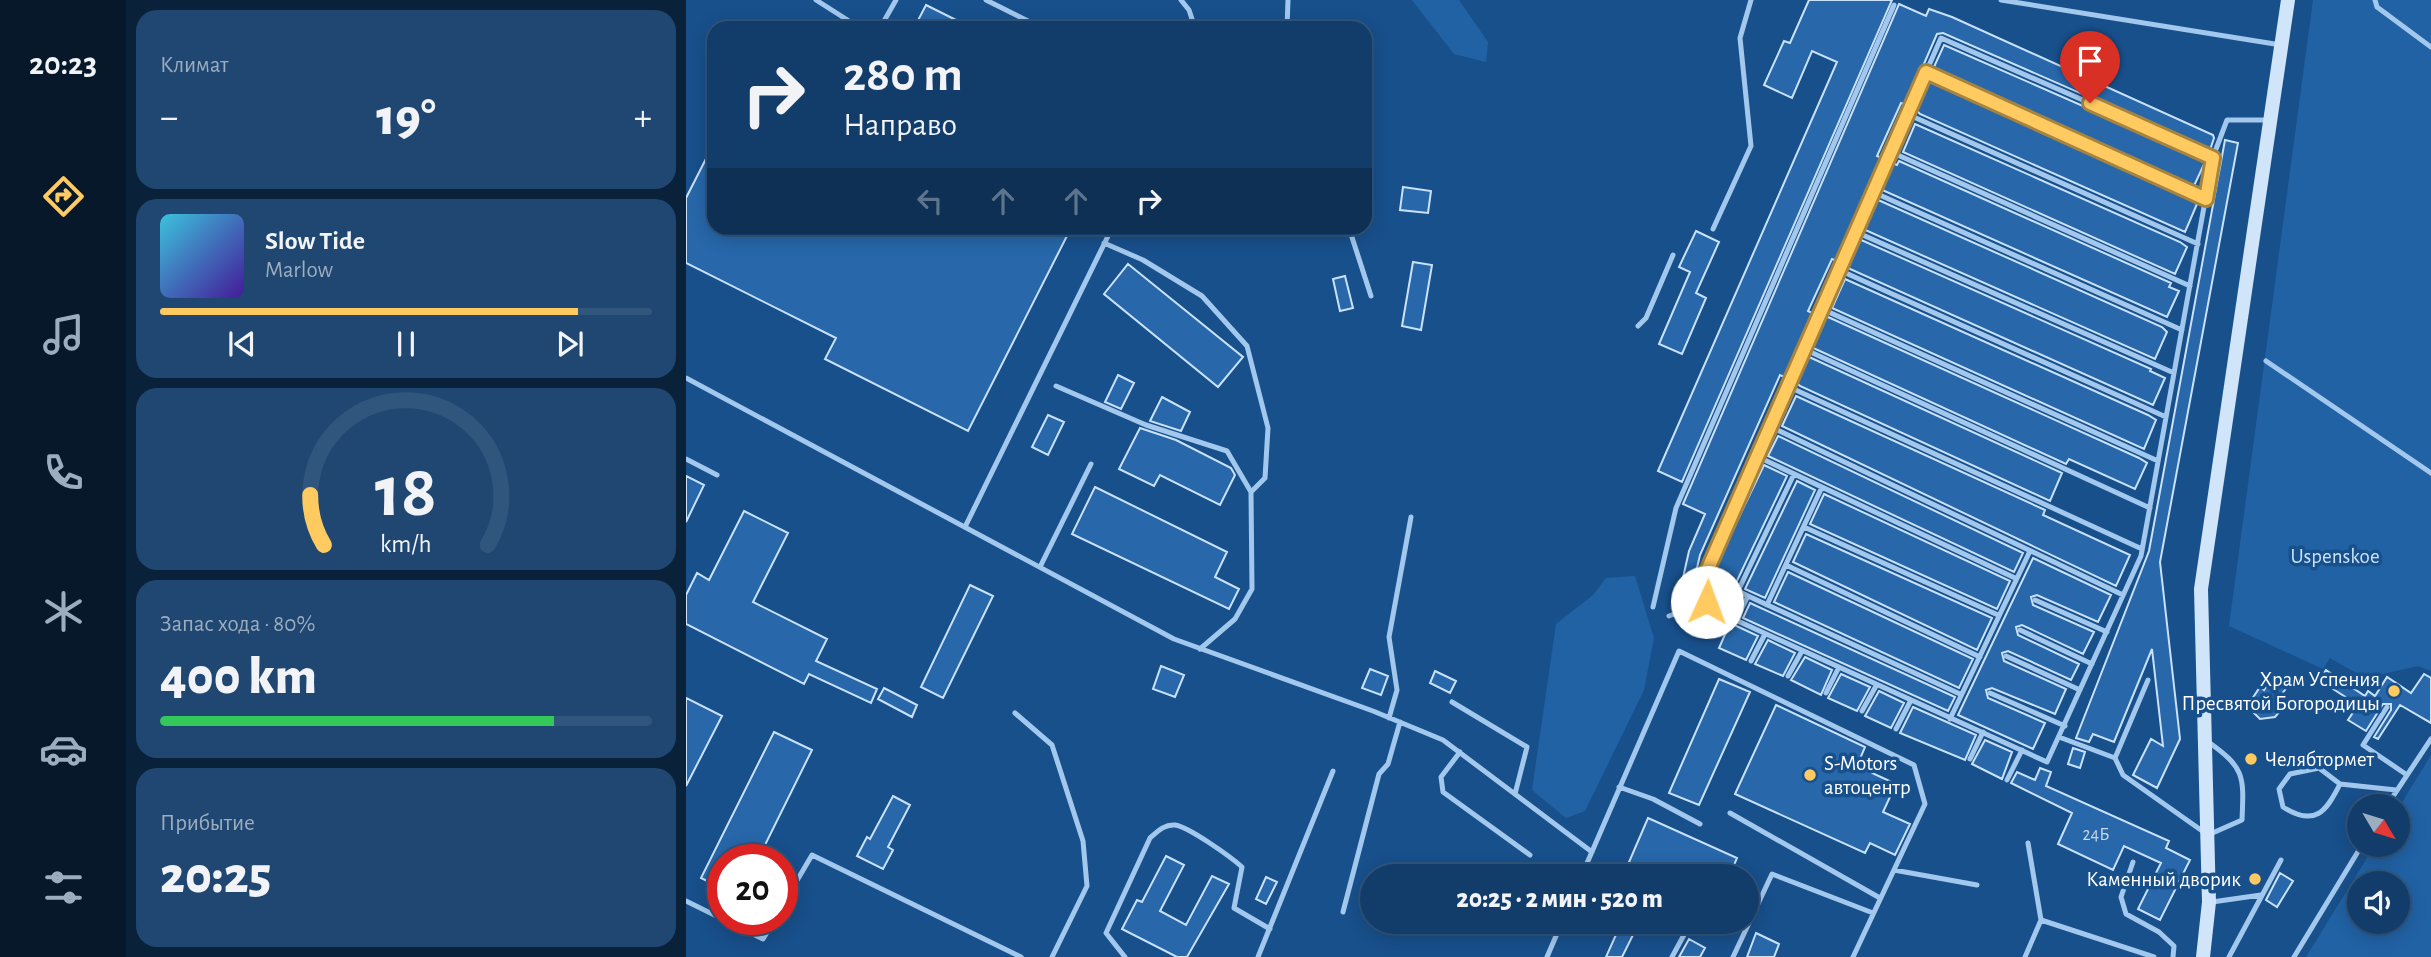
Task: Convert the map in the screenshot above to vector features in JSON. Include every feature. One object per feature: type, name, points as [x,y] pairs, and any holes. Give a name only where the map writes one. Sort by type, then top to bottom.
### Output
[{"type":"main road","points":[[2203,957],[2209,902],[2201,589],[2288,0]]},
{"type":"lane","points":[[816,0],[849,21]]},
{"type":"lane","points":[[884,21],[896,0]]},
{"type":"lane","points":[[986,0],[1028,21]]},
{"type":"lane","points":[[1181,0],[1189,10],[1193,21]]},
{"type":"lane","points":[[1287,0],[1287,21]]},
{"type":"lane","points":[[1713,229],[1751,146],[1740,38],[1751,0]]},
{"type":"lane","points":[[2001,0],[2282,45]]},
{"type":"lane","points":[[2375,0],[2377,7],[2431,47]]},
{"type":"lane","points":[[1653,607],[1676,508],[1894,5]]},
{"type":"lane","points":[[2213,158],[1941,38],[1703,580],[1707,602],[1718,612],[1876,687],[2047,762],[2066,726],[2142,549],[2213,158],[2227,120],[2270,120]]},
{"type":"lane","points":[[1926,72],[2206,199]]},
{"type":"lane","points":[[1908,114],[2197,244]]},
{"type":"lane","points":[[1891,152],[2190,286]]},
{"type":"lane","points":[[1873,192],[2182,330]]},
{"type":"lane","points":[[1856,232],[2174,373]]},
{"type":"lane","points":[[965,527],[1108,235]]},
{"type":"lane","points":[[1351,235],[1371,296]]},
{"type":"lane","points":[[1104,243],[1143,260],[1202,296],[1247,346],[1268,428],[1265,478],[1251,492]]},
{"type":"lane","points":[[1638,326],[1646,318],[1674,255]]},
{"type":"lane","points":[[1839,270],[2166,417]]},
{"type":"lane","points":[[1822,309],[2158,461]]},
{"type":"lane","points":[[1804,349],[2150,508]]},
{"type":"lane","points":[[2266,361],[2431,473]]},
{"type":"lane","points":[[686,378],[1174,639],[1352,703],[1443,740],[1592,852]]},
{"type":"lane","points":[[1056,386],[1146,425],[1227,451],[1251,492],[1252,589],[1235,619],[1200,649]]},
{"type":"lane","points":[[1787,386],[2142,549]]},
{"type":"lane","points":[[1769,426],[2123,595]]},
{"type":"lane","points":[[1756,456],[2015,578]]},
{"type":"lane","points":[[686,459],[717,475]]},
{"type":"lane","points":[[1040,567],[1091,464]]},
{"type":"lane","points":[[1738,591],[1794,474]]},
{"type":"lane","points":[[1767,605],[1822,487]]},
{"type":"lane","points":[[1389,718],[1397,690],[1388,637],[1411,517]]},
{"type":"lane","points":[[1804,527],[1998,615]]},
{"type":"lane","points":[[1950,719],[2030,551]]},
{"type":"lane","points":[[1786,565],[1980,657]]},
{"type":"lane","points":[[1703,580],[1738,591],[1960,694]]},
{"type":"lane","points":[[1737,620],[1748,596]]},
{"type":"lane","points":[[2035,600],[2107,632]]},
{"type":"lane","points":[[1669,616],[1707,602]]},
{"type":"lane","points":[[2020,630],[2092,664]]},
{"type":"lane","points":[[1751,661],[1765,634]]},
{"type":"lane","points":[[1587,864],[1679,651],[1914,765],[1925,804],[1853,957]]},
{"type":"lane","points":[[1788,676],[1802,651]]},
{"type":"lane","points":[[2006,656],[2080,690]]},
{"type":"lane","points":[[1826,693],[1838,669]]},
{"type":"lane","points":[[2115,758],[2148,680]]},
{"type":"lane","points":[[1862,711],[1876,687]]},
{"type":"lane","points":[[1990,693],[2066,726]]},
{"type":"lane","points":[[1452,702],[1527,747],[1515,794]]},
{"type":"lane","points":[[1896,729],[1910,702]]},
{"type":"lane","points":[[2387,707],[2363,745],[2407,775]]},
{"type":"lane","points":[[1015,713],[1052,745],[1083,841],[1087,886],[1052,957]]},
{"type":"lane","points":[[1343,912],[1379,774],[1388,764],[1400,722]]},
{"type":"lane","points":[[1970,759],[1983,732]]},
{"type":"lane","points":[[2059,737],[2115,758],[2123,775],[2208,835],[2242,820],[2244,779],[2228,755],[2205,739]]},
{"type":"lane","points":[[2394,794],[2431,739]]},
{"type":"lane","points":[[2007,780],[2022,750]]},
{"type":"lane","points":[[1460,752],[1441,777],[1443,792],[1530,855]]},
{"type":"lane","points":[[2340,783],[2329,806],[2320,814],[2299,817],[2283,807],[2278,789],[2290,774],[2319,768],[2340,783],[2396,790]]},
{"type":"lane","points":[[1258,957],[1333,771]]},
{"type":"lane","points":[[1619,787],[1653,799],[1700,824]]},
{"type":"lane","points":[[1730,813],[1880,898]]},
{"type":"lane","points":[[1124,957],[1106,933],[1150,838],[1162,828],[1175,825],[1229,854],[1242,867],[1234,908],[1270,929]]},
{"type":"lane","points":[[2025,957],[2041,920],[2028,843]]},
{"type":"lane","points":[[798,879],[812,855],[1021,957]]},
{"type":"lane","points":[[2294,957],[2354,858]]},
{"type":"lane","points":[[2229,957],[2281,860]]},
{"type":"lane","points":[[2133,862],[2121,897],[2126,914],[2159,932],[2174,946],[2173,957]]},
{"type":"lane","points":[[1894,870],[1977,885]]},
{"type":"lane","points":[[1733,957],[1772,874],[1873,914]]},
{"type":"lane","points":[[2209,902],[2262,895]]},
{"type":"lane","points":[[686,901],[707,911]]},
{"type":"lane","points":[[2041,920],[2154,957]]},
{"type":"lane","points":[[1547,957],[1557,934]]},
{"type":"lane","points":[[1672,957],[1684,934]]},
{"type":"green space","points":[[1412,0],[1459,0],[1488,42],[1486,62],[1454,54]]},
{"type":"green space","name":"Uspenskoe","points":[[2313,0],[2431,0],[2431,671],[2418,666],[2365,678],[2330,658],[2323,669],[2229,626]]},
{"type":"green space","points":[[1635,576],[1654,638],[1644,690],[1585,811],[1566,818],[1532,790],[1556,624],[1593,595],[1606,578]]},
{"type":"green space","points":[[2431,755],[2431,957],[2306,957],[2347,890],[2347,934],[2410,934],[2410,871],[2359,871],[2367,858],[2410,858],[2410,794],[2407,794]]},
{"type":"building","points":[[1809,0],[1892,0],[1682,482],[1658,471],[1837,62],[1812,51],[1792,98],[1764,85],[1784,41],[1790,43]]},
{"type":"building","points":[[1899,4],[1926,16],[1929,9],[1952,17],[2213,135],[2210,150],[1943,33],[1937,34],[1906,105],[1901,103],[1877,156],[1882,158],[1837,261],[1832,259],[1808,311],[1814,314],[1786,378],[1780,375],[1700,555],[1691,594],[1680,591],[1689,551],[1705,514],[1683,504]]},
{"type":"building","points":[[926,5],[958,21],[918,21]]},
{"type":"building","points":[[1944,45],[2206,160],[2193,188],[1933,69]]},
{"type":"building","points":[[1929,79],[2189,197],[2197,204],[2185,232],[1920,114],[1915,109]]},
{"type":"building","points":[[1915,124],[2180,242],[2187,247],[2175,274],[1903,152]]},
{"type":"building","points":[[2225,140],[2238,143],[2160,562],[2180,739],[2157,788],[2133,775],[2151,739],[2163,746],[2152,649],[2114,742],[2093,734],[2089,742],[2076,738],[2149,551]]},
{"type":"building","points":[[707,157],[707,235],[1067,235],[968,431],[825,359],[836,338],[686,263],[686,198]]},
{"type":"building","points":[[1899,161],[2171,283],[2169,287],[2179,291],[2167,317],[1880,189],[1892,163],[1897,165]]},
{"type":"building","points":[[1403,187],[1431,191],[1428,213],[1400,210]]},
{"type":"building","points":[[1876,199],[2162,327],[2167,332],[2155,359],[1863,229]]},
{"type":"building","points":[[1696,231],[1719,242],[1696,293],[1706,298],[1682,354],[1659,344],[1690,272],[1679,267]]},
{"type":"building","points":[[1859,239],[2151,369],[2150,371],[2165,378],[2153,405],[1850,269],[1847,265]]},
{"type":"building","points":[[1413,262],[1432,265],[1421,330],[1402,326]]},
{"type":"building","points":[[1128,264],[1243,357],[1218,387],[1104,294]]},
{"type":"building","points":[[1345,276],[1353,308],[1340,311],[1333,279]]},
{"type":"building","points":[[1845,279],[2148,415],[2156,420],[2144,449],[1832,308]]},
{"type":"building","points":[[1828,317],[2139,458],[2147,463],[2135,489],[2069,459],[2066,464],[1811,347],[1824,318]]},
{"type":"building","points":[[1807,356],[2062,473],[2050,501],[1800,386],[1796,382]]},
{"type":"building","points":[[1118,375],[1134,383],[1121,409],[1105,402]]},
{"type":"building","points":[[1796,396],[2045,510],[2043,515],[2130,555],[2116,586],[1782,426]]},
{"type":"building","points":[[1162,397],[1190,412],[1181,431],[1150,421]]},
{"type":"building","points":[[1048,415],[1064,422],[1048,455],[1032,447]]},
{"type":"building","points":[[1140,428],[1176,440],[1231,468],[1235,475],[1220,505],[1160,475],[1154,486],[1119,469]]},
{"type":"building","points":[[1778,436],[2023,553],[2014,572],[1768,456]]},
{"type":"building","points":[[1764,465],[1787,476],[1735,585],[1725,581],[1727,575],[1714,569]]},
{"type":"building","points":[[686,476],[704,485],[686,522]]},
{"type":"building","points":[[1797,481],[1815,490],[1765,598],[1745,589]]},
{"type":"building","points":[[1095,487],[1227,552],[1215,577],[1239,589],[1229,609],[1072,534]]},
{"type":"building","points":[[1824,494],[2010,581],[1997,609],[1810,524]]},
{"type":"building","points":[[744,511],[788,533],[753,602],[827,639],[816,661],[877,689],[871,703],[809,674],[804,684],[686,624],[686,595],[697,573],[709,580]]},
{"type":"building","points":[[1806,534],[1992,618],[1977,650],[1793,562]]},
{"type":"building","points":[[2033,558],[2111,595],[2098,622],[2037,595],[2031,597],[2033,605],[2094,632],[2083,654],[2022,625],[2016,627],[2018,635],[2079,664],[2071,680],[2008,651],[2002,653],[2004,661],[2066,689],[2055,714],[1992,688],[1986,690],[1988,698],[2045,723],[2033,749],[1958,715]]},
{"type":"building","points":[[1788,572],[1973,659],[1959,688],[1774,602]]},
{"type":"building","points":[[970,585],[993,596],[943,698],[921,687]]},
{"type":"building","points":[[1720,591],[1741,598],[1734,612],[1715,603]]},
{"type":"building","points":[[1750,603],[1955,697],[1948,711],[1743,618]]},
{"type":"building","points":[[1730,623],[1758,636],[1746,660],[1719,648]]},
{"type":"building","points":[[1768,640],[1795,653],[1783,676],[1755,664]]},
{"type":"building","points":[[1805,657],[1832,670],[1821,695],[1791,680]]},
{"type":"building","points":[[1161,666],[1184,675],[1175,697],[1153,689]]},
{"type":"building","points":[[1370,669],[1388,676],[1381,695],[1362,688]]},
{"type":"building","points":[[2326,670],[2365,696],[2368,691],[2375,696],[2387,677],[2411,693],[2424,674],[2431,678],[2431,723],[2400,705],[2378,739],[2374,737],[2391,710],[2391,704],[2383,704],[2366,731],[2348,720],[2358,705],[2319,680]]},
{"type":"building","points":[[1435,671],[1456,681],[1450,693],[1430,683]]},
{"type":"building","points":[[1841,674],[1870,687],[1857,711],[1828,698]]},
{"type":"building","points":[[1719,679],[1750,692],[1699,805],[1669,793]]},
{"type":"building","points":[[2279,681],[2287,687],[2282,694],[2287,698],[2283,703],[2285,705],[2275,717],[2260,719],[2254,713],[2252,699],[2260,687],[2264,690],[2268,684],[2274,688]]},
{"type":"building","points":[[884,688],[917,705],[912,717],[878,699]]},
{"type":"building","points":[[1879,691],[1904,703],[1891,728],[1865,716]]},
{"type":"building","points":[[686,698],[722,716],[686,786]]},
{"type":"building","name":"S-Motors автоцентр","points":[[1776,705],[1865,747],[1857,766],[1896,784],[1883,812],[1910,824],[1895,855],[1870,843],[1865,853],[1735,794]]},
{"type":"building","points":[[1913,707],[1976,735],[1965,760],[1900,733]]},
{"type":"building","points":[[774,732],[812,750],[765,844],[718,844]]},
{"type":"building","points":[[1985,740],[2012,752],[2002,779],[1972,764]]},
{"type":"building","points":[[2073,748],[2085,752],[2080,768],[2068,764]]},
{"type":"building","points":[[2040,768],[2051,772],[2046,786],[2169,841],[2166,848],[2190,860],[2160,920],[2138,909],[2161,863],[2124,846],[2113,870],[2058,844],[2072,813],[2011,783],[2017,772],[2035,780]]},
{"type":"building","points":[[893,796],[910,805],[888,847],[893,850],[883,869],[857,856],[867,837],[870,839]]},
{"type":"building","points":[[1648,818],[1737,858],[1734,864],[1628,864]]},
{"type":"building","points":[[1166,856],[1184,865],[1160,911],[1186,925],[1212,876],[1229,884],[1187,957],[1177,957],[1122,929],[1137,900],[1142,902]]},
{"type":"building","points":[[707,866],[707,881],[701,878]]},
{"type":"building","points":[[2280,873],[2293,881],[2277,907],[2266,900]]},
{"type":"building","points":[[1266,877],[1277,882],[1266,904],[1256,899]]},
{"type":"building","points":[[1616,934],[1633,935],[1622,957],[1606,957]]},
{"type":"building","points":[[1756,934],[1779,944],[1774,957],[1747,957]]},
{"type":"building","points":[[1689,939],[1705,948],[1700,957],[1679,957]]},
{"type":"place","name":"Храм Успения Пресвятой Богородицы","points":[[2394,691]]},
{"type":"place","name":"Челябтормет","points":[[2251,759]]},
{"type":"place","name":"S-Motors автоцентр","points":[[1810,775]]},
{"type":"place","name":"Каменный дворик","points":[[2255,879]]},
{"type":"route","points":[[1707,602],[1703,580],[1926,72],[2206,199],[2213,158],[2090,103]]}]
